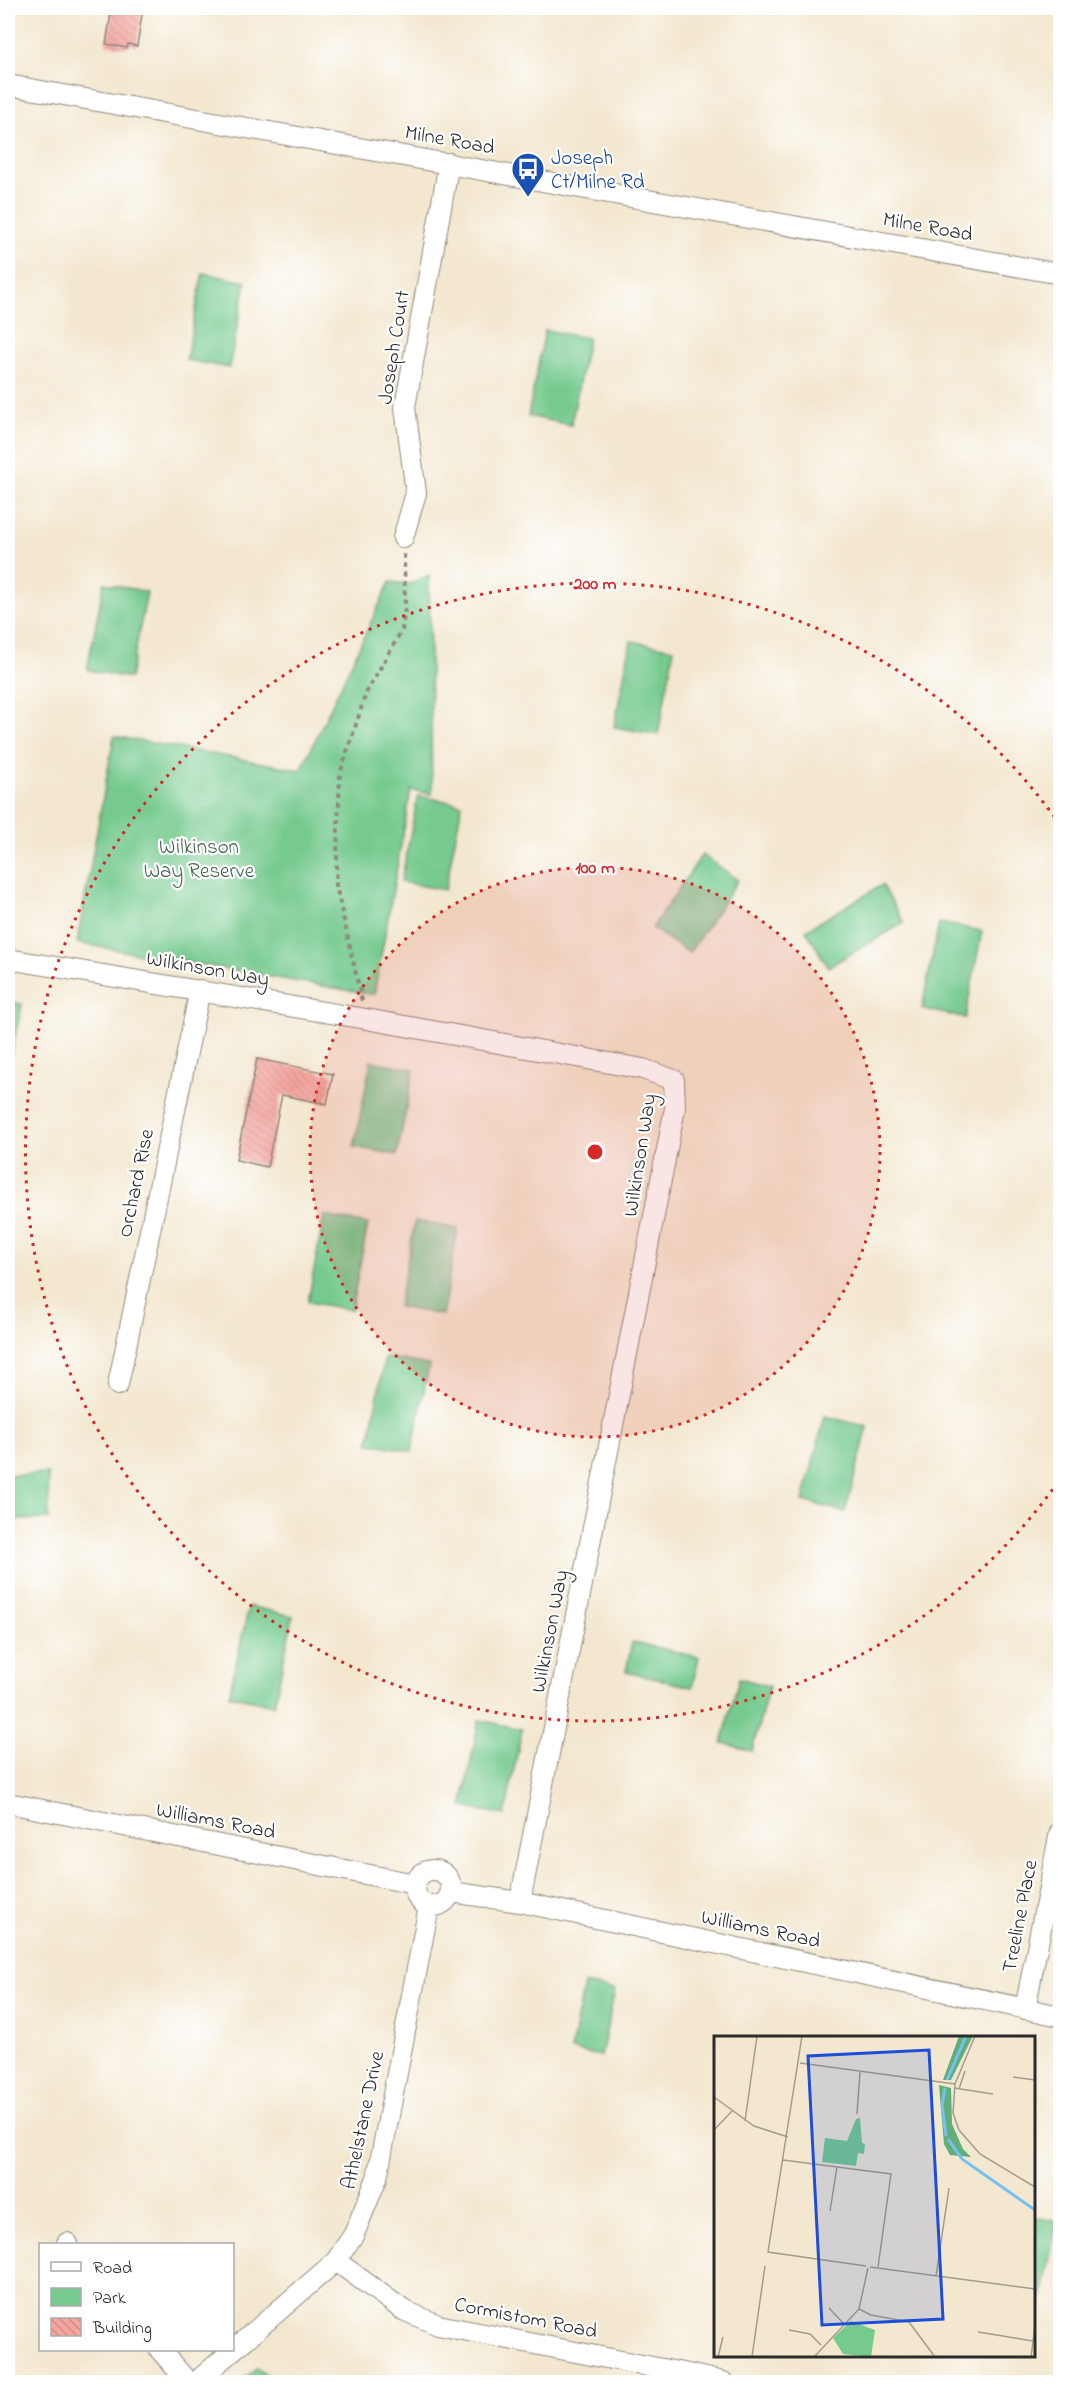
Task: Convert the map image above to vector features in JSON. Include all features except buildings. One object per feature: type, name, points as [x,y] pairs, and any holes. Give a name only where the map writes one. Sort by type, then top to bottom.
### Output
[{"type":"street","name":"Milne Road","points":[[8,85],[1060,274]]},
{"type":"street","name":"Joseph Court","points":[[403,538],[416,493],[405,407],[449,163]]},
{"type":"street","name":"Wilkinson Way","points":[[8,958],[643,1069],[674,1080],[675,1108],[520,1902]]},
{"type":"street","name":"Orchard Rise","points":[[118,1385],[200,990]]},
{"type":"street","name":"Williams Road","points":[[8,1803],[415,1884]]},
{"type":"street","name":"Treeline Place","points":[[1025,2009],[1060,1832]]},
{"type":"street","points":[[433,1870],[440,1871],[449,1880],[451,1892],[440,1905],[429,1906],[416,1895],[415,1884],[422,1874],[433,1870]]},
{"type":"street","name":"Williams Road","points":[[451,1892],[520,1902],[1060,2016]]},
{"type":"street","name":"Athelstane Drive","points":[[234,2349],[336,2261],[354,2234],[377,2178],[429,1906]]},
{"type":"street","name":"Cormistom Road","points":[[336,2261],[403,2310],[438,2325],[723,2382]]},
{"type":"street","points":[[162,2351],[188,2382]]},
{"type":"street","name":"Athelstane Drive","points":[[196,2382],[232,2351]]},
{"type":"path","points":[[366,1019],[336,885],[340,774],[366,693],[402,630],[405,608],[403,538]]},
{"type":"green space","points":[[203,273],[246,282],[229,368],[186,360]]},
{"type":"green space","points":[[545,330],[588,338],[571,425],[528,416]]},
{"type":"green space","name":"Wilkinson Way Reserve","points":[[429,575],[432,794],[411,790],[374,995],[77,943],[114,736],[301,770],[390,582],[410,584]]},
{"type":"green space","points":[[104,583],[147,592],[130,678],[87,670]]},
{"type":"green space","points":[[631,641],[674,649],[658,735],[614,727]]},
{"type":"green space","points":[[418,796],[462,804],[445,890],[401,882]]},
{"type":"green space","points":[[702,855],[738,880],[689,953],[652,928]]},
{"type":"green space","points":[[882,885],[904,923],[828,967],[806,930]]},
{"type":"green space","points":[[939,923],[982,931],[965,1018],[922,1009]]},
{"type":"green space","points":[[8,1001],[22,1004],[8,1071]]},
{"type":"green space","points":[[371,1061],[414,1069],[397,1155],[354,1147]]},
{"type":"green space","points":[[324,1216],[368,1224],[351,1310],[308,1302]]},
{"type":"green space","points":[[415,1221],[458,1229],[442,1315],[398,1307]]},
{"type":"green space","points":[[385,1357],[429,1365],[412,1451],[369,1443]]},
{"type":"green space","points":[[825,1416],[868,1427],[845,1512],[803,1501]]},
{"type":"green space","points":[[48,1474],[49,1519],[8,1520],[8,1475]]},
{"type":"green space","points":[[249,1606],[293,1616],[274,1705],[229,1695]]},
{"type":"green space","points":[[632,1642],[699,1657],[692,1687],[626,1672]]},
{"type":"green space","points":[[739,1678],[769,1686],[752,1751],[722,1743]]},
{"type":"green space","points":[[479,1720],[522,1729],[505,1815],[462,1807]]},
{"type":"green space","points":[[584,1984],[615,1990],[601,2056],[571,2050]]},
{"type":"green space","points":[[1035,2217],[1057,2221],[1040,2308],[1035,2306]]},
{"type":"green space","points":[[257,2368],[275,2382],[240,2382]]},
{"type":"place","name":"Joseph Ct/Milne Rd","points":[[528,198]]}]
